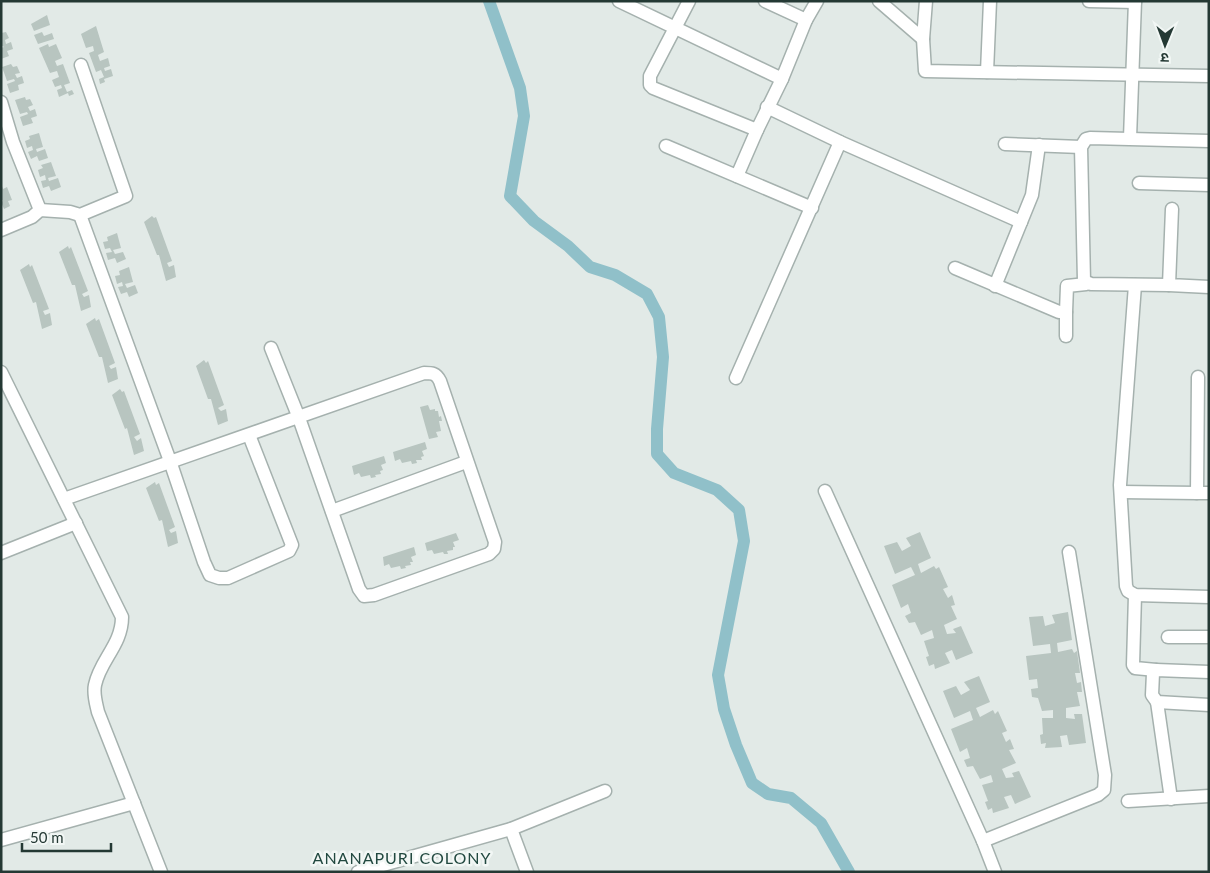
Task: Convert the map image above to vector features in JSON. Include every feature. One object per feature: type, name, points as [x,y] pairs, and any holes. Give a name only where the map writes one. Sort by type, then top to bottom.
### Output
[{"type":"street","points":[[619,1],[676,30],[782,79]]},
{"type":"street","points":[[689,1],[676,30],[650,76],[650,85],[653,88],[756,130]]},
{"type":"street","points":[[765,1],[806,20]]},
{"type":"street","points":[[737,176],[756,130],[782,79],[806,20],[817,1]]},
{"type":"street","points":[[879,1],[923,39]]},
{"type":"street","points":[[926,1],[923,39],[926,71],[1209,76]]},
{"type":"street","points":[[987,72],[990,1]]},
{"type":"street","points":[[1090,1],[1135,2],[1130,138]]},
{"type":"street","points":[[1,230],[32,216],[40,210],[70,212],[80,215],[126,196],[81,65]]},
{"type":"street","points":[[1,102],[13,142],[40,210]]},
{"type":"street","points":[[767,107],[840,142],[1021,222]]},
{"type":"street","points":[[1086,284],[1083,276],[1081,147],[1086,139],[1130,138],[1209,141]]},
{"type":"street","points":[[736,378],[840,142]]},
{"type":"street","points":[[1005,144],[1081,147]]},
{"type":"street","points":[[666,146],[812,208]]},
{"type":"street","points":[[995,286],[1034,188],[1039,146]]},
{"type":"street","points":[[1139,183],[1209,185]]},
{"type":"street","points":[[1169,286],[1172,209]]},
{"type":"street","points":[[80,215],[210,574],[219,578],[228,578],[289,551],[292,545],[249,435]]},
{"type":"street","points":[[955,268],[1052,311],[1066,312]]},
{"type":"street","points":[[1066,336],[1067,286],[1086,284],[1209,287]]},
{"type":"street","points":[[1134,285],[1121,492],[1126,586],[1131,594],[1135,595],[1209,597]]},
{"type":"street","points":[[64,499],[299,418],[424,373],[432,373],[440,381],[466,462],[495,542],[494,549],[489,554],[374,595],[364,596],[359,589],[299,418],[271,348]]},
{"type":"street","points":[[1,372],[122,618],[122,630],[94,686],[95,696],[98,712],[161,872]]},
{"type":"street","points":[[1121,492],[1203,493],[1204,417],[1198,377]]},
{"type":"street","points":[[332,511],[466,462]]},
{"type":"street","points":[[825,491],[983,841],[995,872]]},
{"type":"street","points":[[1,553],[76,523]]},
{"type":"street","points":[[983,841],[1098,795],[1104,790],[1105,775],[1070,552]]},
{"type":"street","points":[[1135,595],[1132,665],[1135,668],[1156,670],[1209,672]]},
{"type":"street","points":[[1168,637],[1209,637]]},
{"type":"street","points":[[1156,670],[1153,673],[1153,700],[1157,702],[1209,705]]},
{"type":"street","points":[[1157,702],[1171,799]]},
{"type":"street","points":[[358,872],[511,829],[605,790]]},
{"type":"street","points":[[1128,801],[1209,796]]},
{"type":"street","points":[[1,840],[134,803]]},
{"type":"street","points":[[511,829],[527,872]]},
{"type":"building","points":[[47,15],[50,25],[34,31],[31,24]]},
{"type":"building","points":[[96,26],[104,52],[98,55],[100,61],[108,58],[110,66],[104,68],[105,71],[111,69],[113,76],[104,79],[105,82],[100,84],[99,79],[104,77],[101,70],[96,72],[89,53],[94,51],[93,46],[86,48],[81,34]]},
{"type":"building","points":[[6,32],[9,38],[5,40],[6,44],[11,42],[13,49],[7,51],[9,56],[1,59],[1,48],[4,47],[1,45],[1,33]]},
{"type":"building","points":[[42,32],[44,36],[52,33],[54,39],[38,44],[34,35]]},
{"type":"building","points":[[48,44],[49,47],[56,44],[62,58],[55,61],[57,66],[63,64],[70,83],[64,85],[67,92],[72,90],[74,94],[69,96],[68,93],[59,97],[57,90],[62,88],[61,85],[55,87],[52,80],[59,77],[57,71],[50,73],[39,48]]},
{"type":"building","points":[[11,64],[13,67],[17,66],[20,73],[15,74],[17,78],[22,76],[24,83],[18,85],[19,90],[10,93],[7,84],[15,81],[14,79],[7,81],[2,67]]},
{"type":"building","points":[[25,97],[26,100],[30,99],[33,105],[28,107],[30,111],[35,109],[37,116],[31,118],[33,123],[23,126],[20,117],[28,114],[27,112],[20,114],[15,100]]},
{"type":"building","points":[[39,133],[43,147],[36,149],[37,152],[45,149],[48,158],[39,161],[37,156],[31,159],[28,152],[33,150],[32,146],[27,148],[25,141],[30,139],[29,136]]},
{"type":"building","points":[[51,162],[56,176],[48,178],[49,181],[58,178],[61,187],[51,191],[49,186],[43,188],[41,181],[46,180],[45,175],[40,177],[38,170],[43,168],[41,165]]},
{"type":"building","points":[[1,183],[3,189],[7,187],[12,200],[8,201],[10,206],[4,209],[1,202],[3,201],[1,199]]},
{"type":"building","points":[[152,216],[156,217],[172,261],[167,263],[169,267],[174,265],[176,277],[166,281],[159,255],[157,255],[144,222]]},
{"type":"building","points":[[117,233],[121,248],[113,250],[115,254],[123,252],[126,259],[117,263],[115,258],[108,260],[106,253],[112,252],[110,248],[105,249],[103,242],[108,241],[107,237]]},
{"type":"building","points":[[68,246],[69,249],[71,247],[88,291],[82,294],[84,297],[89,295],[91,307],[81,311],[75,285],[72,285],[59,252]]},
{"type":"building","points":[[29,264],[30,267],[32,265],[49,309],[43,311],[45,315],[50,313],[52,325],[42,329],[36,302],[33,303],[20,270]]},
{"type":"building","points":[[129,267],[133,282],[125,284],[127,288],[135,285],[138,293],[129,297],[127,292],[121,294],[118,287],[123,286],[122,282],[117,284],[115,276],[120,275],[119,271]]},
{"type":"building","points":[[95,318],[96,321],[99,319],[115,363],[109,366],[111,369],[116,367],[118,379],[108,383],[102,357],[99,357],[86,324]]},
{"type":"building","points":[[204,360],[206,363],[208,361],[224,405],[218,408],[221,411],[226,409],[228,421],[218,425],[211,399],[208,399],[196,366]]},
{"type":"building","points":[[120,389],[122,392],[124,391],[140,434],[134,437],[137,441],[141,438],[144,451],[134,455],[127,428],[125,429],[112,395]]},
{"type":"building","points":[[428,405],[430,410],[435,409],[435,411],[438,411],[442,421],[439,421],[441,431],[436,432],[438,437],[429,439],[420,407]]},
{"type":"building","points":[[425,442],[427,449],[422,451],[424,456],[421,457],[422,460],[416,460],[417,463],[412,464],[411,461],[402,463],[400,459],[395,461],[393,452]]},
{"type":"building","points":[[384,456],[386,463],[381,465],[383,470],[380,471],[381,474],[371,478],[370,475],[361,477],[359,473],[354,475],[352,466]]},
{"type":"building","points":[[155,482],[156,485],[159,483],[175,527],[169,530],[171,533],[176,531],[178,543],[168,547],[162,520],[159,521],[146,488]]},
{"type":"building","points":[[920,532],[931,558],[918,564],[921,573],[934,566],[936,569],[939,567],[948,587],[943,589],[948,598],[952,595],[955,605],[951,606],[957,619],[944,625],[947,634],[956,633],[953,629],[961,626],[973,653],[956,660],[952,650],[945,653],[950,663],[935,669],[934,664],[929,666],[926,657],[929,656],[924,641],[934,638],[932,630],[921,635],[915,622],[909,623],[905,616],[911,613],[908,604],[901,608],[892,585],[915,575],[911,567],[895,574],[884,546],[897,542],[902,551],[911,546],[906,538]]},
{"type":"building","points":[[456,533],[459,540],[453,542],[455,547],[453,547],[453,550],[447,551],[448,554],[443,552],[434,554],[432,550],[427,551],[425,543]]},
{"type":"building","points":[[414,547],[416,555],[411,557],[413,562],[410,562],[411,565],[401,569],[400,566],[391,568],[389,564],[384,566],[383,557]]},
{"type":"building","points":[[1068,612],[1072,640],[1057,643],[1058,652],[1072,649],[1074,653],[1077,651],[1080,673],[1075,673],[1077,683],[1081,682],[1082,692],[1077,692],[1080,706],[1066,708],[1066,718],[1075,719],[1074,714],[1082,714],[1086,743],[1069,745],[1067,735],[1060,736],[1062,747],[1045,748],[1046,743],[1041,744],[1040,735],[1043,734],[1042,718],[1053,718],[1053,710],[1042,711],[1038,698],[1032,697],[1031,689],[1038,688],[1037,679],[1029,680],[1026,656],[1051,653],[1050,644],[1033,646],[1029,617],[1043,616],[1045,626],[1055,623],[1052,615]]},
{"type":"building","points":[[979,676],[990,702],[976,708],[980,717],[993,710],[995,714],[998,711],[1007,731],[1002,733],[1006,742],[1010,739],[1014,749],[1009,750],[1016,763],[1002,769],[1006,778],[1014,777],[1012,773],[1019,771],[1031,797],[1015,804],[1011,795],[1004,797],[1009,808],[993,813],[992,808],[988,810],[985,802],[988,801],[982,785],[993,782],[991,775],[980,779],[973,766],[967,767],[964,760],[970,758],[967,748],[960,752],[951,729],[973,720],[970,711],[954,718],[943,691],[956,686],[961,695],[970,690],[964,682]]},
{"type":"waterway","points":[[489,1],[520,88],[524,116],[510,196],[534,221],[568,246],[590,267],[615,275],[647,294],[659,317],[663,357],[657,429],[657,454],[674,473],[717,490],[739,510],[744,541],[718,675],[724,709],[736,745],[752,783],[768,794],[791,798],[821,823],[849,872]]},
{"type":"district","name":"ANANAPURI COLONY","points":[[402,857]]}]
